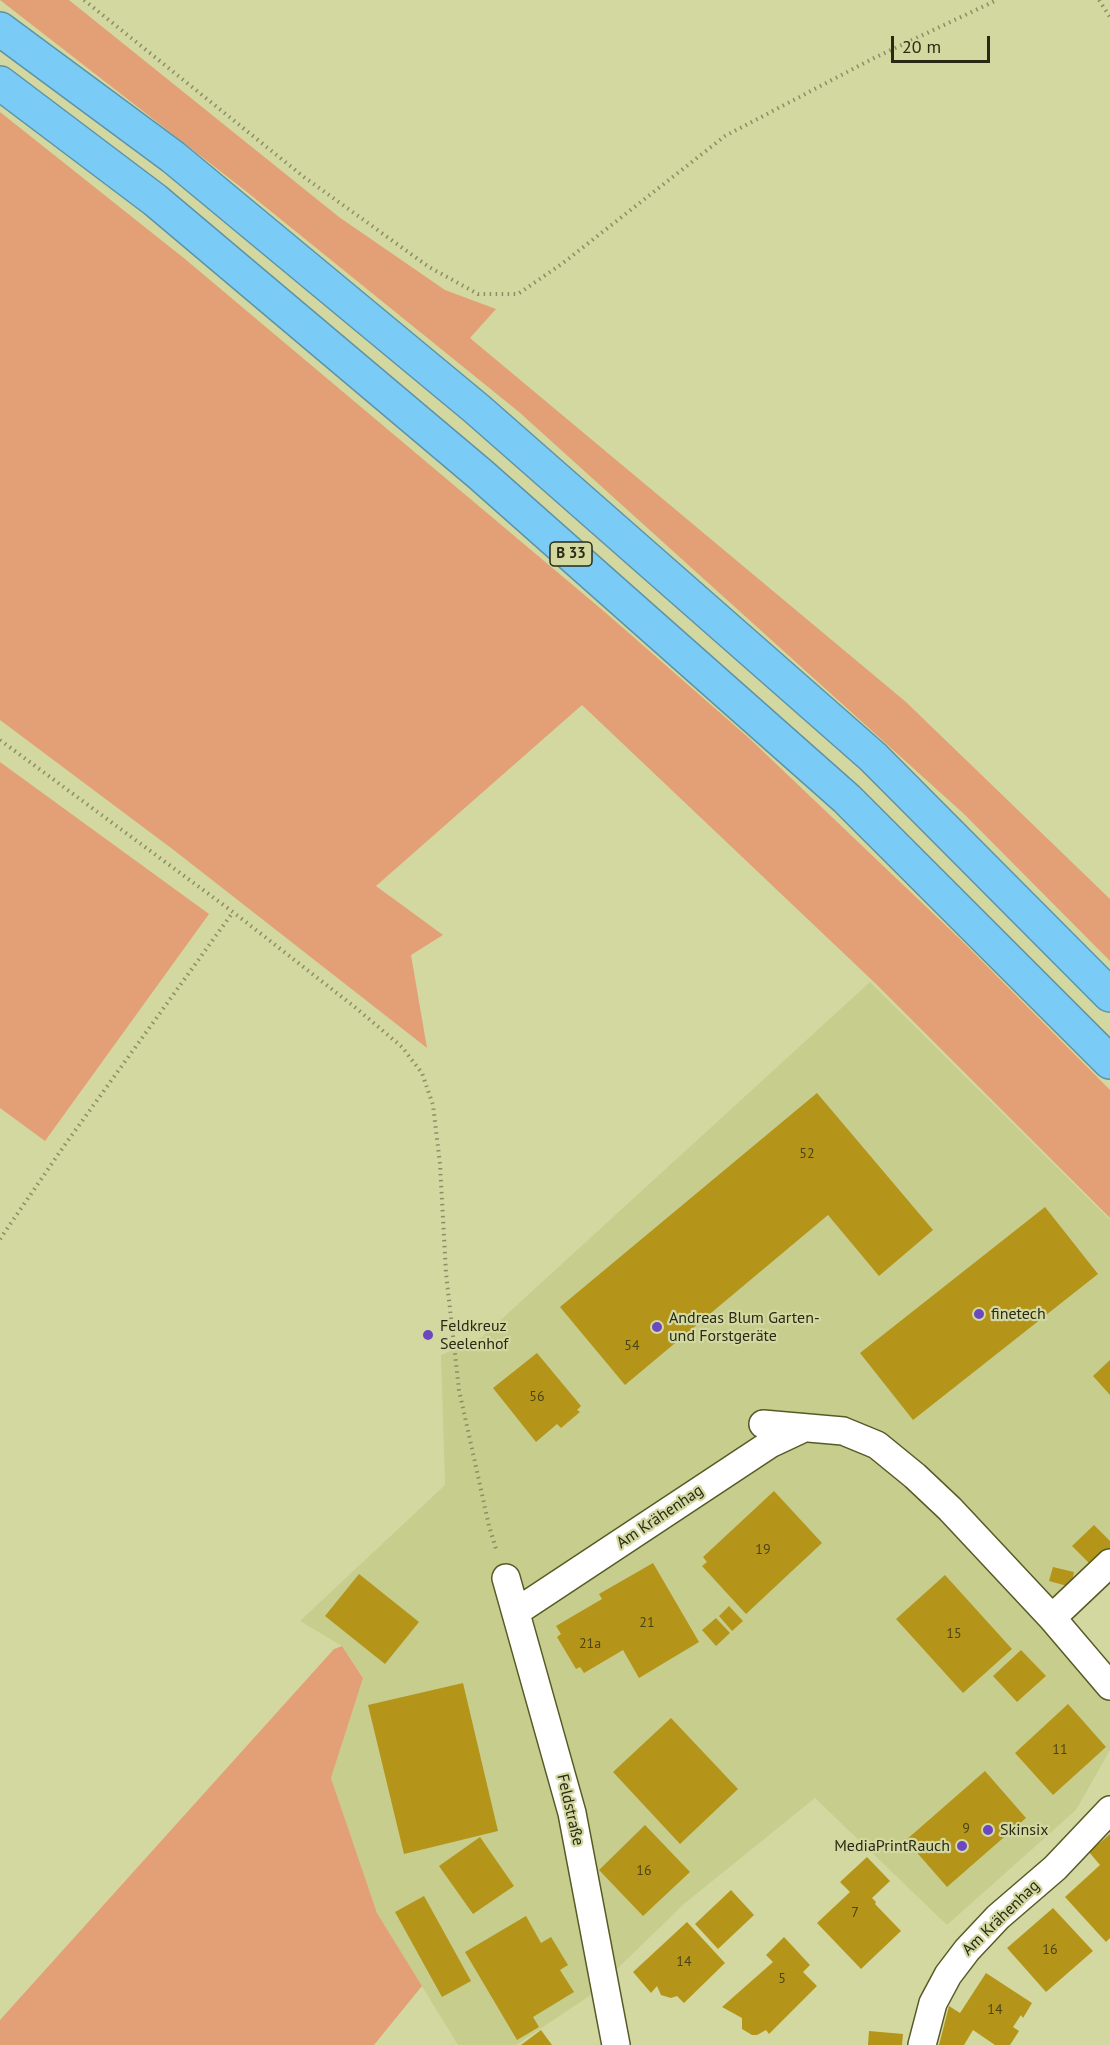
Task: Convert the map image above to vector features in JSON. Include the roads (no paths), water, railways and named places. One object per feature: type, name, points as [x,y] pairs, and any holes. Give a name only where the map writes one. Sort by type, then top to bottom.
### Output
[{"type":"highway","name":"B 33","points":[[0,29],[174,157],[477,409],[873,758],[1110,995]]},
{"type":"highway","name":"B 33","points":[[0,83],[155,200],[480,474],[847,799],[1110,1062]]},
{"type":"street","points":[[763,1424],[843,1431],[877,1445],[950,1509],[1052,1618],[1110,1686]]},
{"type":"street","name":"Am Krähenhag","points":[[516,1612],[770,1444],[807,1427]]},
{"type":"street","points":[[1052,1618],[1110,1563]]},
{"type":"street","name":"Feldstraße","points":[[506,1578],[572,1813],[616,2045]]},
{"type":"street","name":"Am Krähenhag","points":[[922,2045],[933,2003],[948,1975],[967,1950],[998,1917],[1055,1868],[1110,1810]]},
{"type":"place","name":"finetech","points":[[979,1314]]},
{"type":"place","name":"Andreas Blum Garten- und Forstgeräte","points":[[657,1327]]},
{"type":"place","name":"Feldkreuz Seelenhof","points":[[428,1335]]},
{"type":"place","name":"Skinsix","points":[[988,1830]]},
{"type":"place","name":"MediaPrintRauch","points":[[962,1846]]}]
